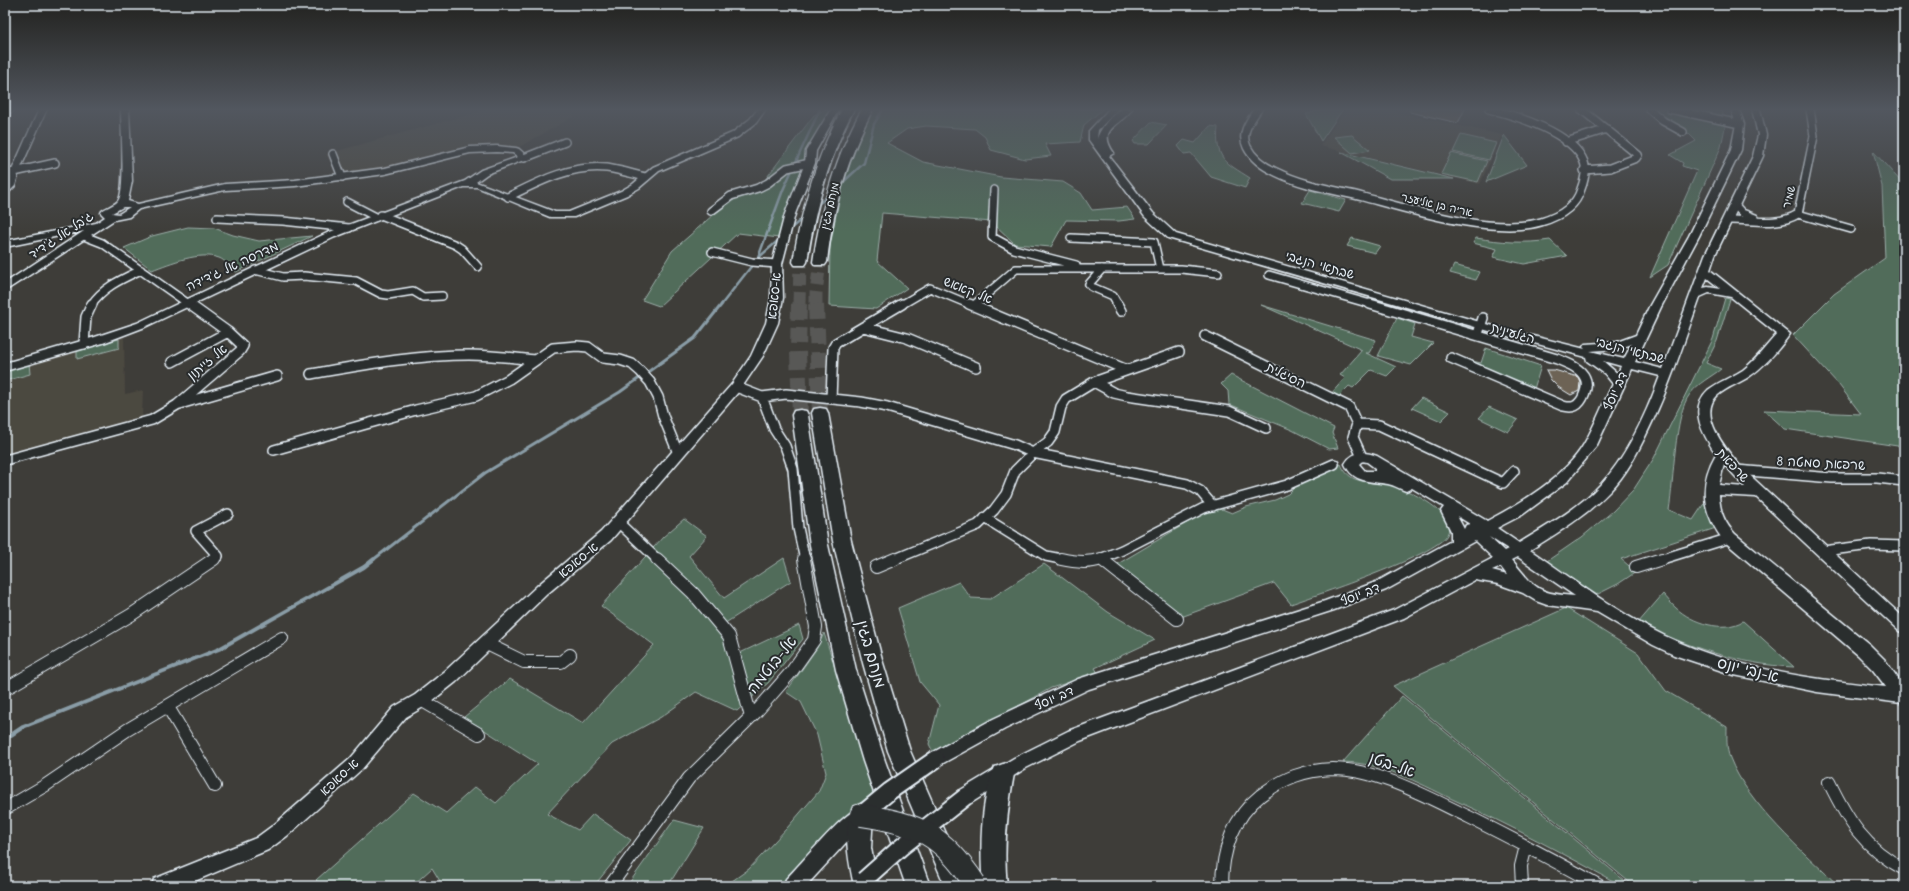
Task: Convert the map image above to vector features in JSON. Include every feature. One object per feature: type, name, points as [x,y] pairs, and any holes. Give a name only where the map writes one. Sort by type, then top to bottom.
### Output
[{"type":"highway","name":"מנחם בגין","points":[[800,262],[805,229],[816,183],[828,151]]},
{"type":"highway","name":"מנחם בגין","points":[[820,262],[824,231],[837,176],[847,151]]},
{"type":"highway","name":"מנחם בגין","points":[[817,409],[842,541],[899,751],[975,886]]},
{"type":"highway","name":"מנחם בגין","points":[[817,409],[819,545],[846,670],[874,761],[918,886]]},
{"type":"highway","points":[[862,884],[859,848],[860,815],[901,823],[923,830],[937,838],[961,862],[975,886],[993,869],[995,816],[1003,774]]},
{"type":"street","points":[[5,191],[12,184],[15,172],[25,151]]},
{"type":"street","points":[[122,204],[126,193],[127,181],[126,151]]},
{"type":"street","points":[[136,207],[130,204],[122,204],[107,211],[107,215],[112,217],[125,215],[136,207],[225,187],[295,184],[386,171],[468,151]]},
{"type":"street","points":[[508,151],[516,151],[524,158],[543,151]]},
{"type":"street","points":[[468,183],[488,188],[554,215],[570,215],[624,193],[672,161],[697,151]]},
{"type":"street","name":"א-סאפא","points":[[161,886],[262,844],[281,830],[356,764],[400,712],[421,700],[450,677],[487,644],[542,590],[606,536],[736,386],[757,356],[772,322],[778,279],[777,264],[790,214],[810,163],[811,151]]},
{"type":"street","name":"שבתאי הנגבי","points":[[1101,151],[1153,219],[1172,236],[1480,326],[1629,361]]},
{"type":"street","name":"שבתאי הנגבי","points":[[1109,151],[1160,218],[1172,226],[1195,236],[1480,326],[1589,347],[1667,374]]},
{"type":"street","name":"אריה בן אליעזר","points":[[1251,151],[1268,168],[1311,183],[1458,221],[1486,225],[1524,224],[1556,217],[1575,205],[1581,191],[1584,170],[1583,161],[1575,151]]},
{"type":"street","points":[[1584,170],[1610,168],[1638,155],[1633,151]]},
{"type":"street","name":"דב יוסף","points":[[793,886],[860,815],[890,791],[936,759],[1005,721],[1084,684],[1329,606],[1381,586],[1531,502],[1562,479],[1573,468],[1589,447],[1640,337],[1694,236],[1736,151]]},
{"type":"street","points":[[862,884],[923,830],[966,797],[1020,763],[1074,736],[1366,627],[1422,603],[1503,559],[1557,526],[1586,505],[1606,487],[1626,462],[1650,415],[1667,374],[1704,270],[1760,151]]},
{"type":"street","name":"שמיר","points":[[1727,220],[1768,221],[1788,219],[1798,214],[1811,151]]},
{"type":"street","points":[[333,154],[342,177]]},
{"type":"street","name":"מדרסה אל ג'דידה","points":[[5,367],[84,344],[141,325],[255,270],[349,228],[468,183],[484,172],[524,158]]},
{"type":"street","points":[[5,174],[55,163]]},
{"type":"street","points":[[711,211],[731,196],[758,188],[768,183],[787,168],[810,163]]},
{"type":"street","points":[[508,197],[548,178],[579,170],[605,168],[646,177]]},
{"type":"street","points":[[994,190],[992,238],[1014,250],[1090,269]]},
{"type":"street","points":[[347,202],[378,216],[456,245],[462,249],[478,267]]},
{"type":"street","name":"שמיר","points":[[1734,204],[1738,210],[1745,214],[1768,221]]},
{"type":"street","points":[[1798,214],[1851,229]]},
{"type":"street","name":"ג'בל אל ג'דיד","points":[[5,288],[112,217]]},
{"type":"street","points":[[217,218],[273,219],[310,222],[349,228]]},
{"type":"street","points":[[5,244],[100,225]]},
{"type":"street","name":"אל זייתון","points":[[5,460],[152,420],[177,405],[240,351],[243,346],[228,332],[187,302],[102,243],[84,236]]},
{"type":"street","points":[[1071,238],[1154,242],[1160,269]]},
{"type":"street","points":[[712,252],[752,262],[777,264]]},
{"type":"street","points":[[974,305],[1016,269],[1160,269],[1218,273]]},
{"type":"street","points":[[1102,269],[1089,284],[1092,288],[1113,296],[1122,311]]},
{"type":"street","points":[[84,344],[87,313],[95,298],[111,286],[141,270]]},
{"type":"street","points":[[255,270],[283,277],[304,276],[356,281],[381,294],[388,295],[412,291],[416,296],[442,296]]},
{"type":"street","name":"שרפאת","points":[[1704,270],[1784,334],[1750,370],[1712,393],[1705,402],[1706,425],[1715,444],[1736,470],[1904,627]]},
{"type":"street","name":"הגלעינית","points":[[1269,275],[1480,326],[1571,366],[1580,372],[1586,381],[1581,400],[1574,407],[1561,406],[1451,358]]},
{"type":"street","name":"אל קאאש","points":[[817,409],[833,348],[842,338],[930,288],[974,305],[1127,370]]},
{"type":"street","name":"שרפאת","points":[[1695,294],[1702,291],[1712,290],[1726,293],[1738,298]]},
{"type":"street","points":[[863,327],[907,338],[976,367]]},
{"type":"street","points":[[172,362],[228,332]]},
{"type":"street","name":"הסיגלית","points":[[1205,336],[1349,407],[1357,424]]},
{"type":"street","points":[[1589,347],[1621,345],[1640,337]]},
{"type":"street","points":[[274,450],[416,410],[476,396],[509,379],[553,348],[577,346],[588,347],[603,358],[620,360],[632,364],[650,382],[658,397],[663,416],[678,453]]},
{"type":"street","points":[[1560,346],[1582,354],[1597,362],[1612,372],[1619,383]]},
{"type":"street","points":[[876,567],[978,525],[994,510],[1006,494],[1015,470],[1033,453],[1048,442],[1055,432],[1061,407],[1066,399],[1094,382],[1179,352]]},
{"type":"street","points":[[311,374],[381,362],[453,355],[480,355],[536,360]]},
{"type":"street","points":[[177,405],[277,376]]},
{"type":"street","points":[[1094,382],[1114,393],[1127,396],[1229,411],[1243,416],[1266,428]]},
{"type":"street","points":[[736,386],[762,397],[786,394],[817,409],[887,407],[1015,444],[1033,453],[1187,484],[1200,491],[1213,506]]},
{"type":"street","name":"אל-בוטמה","points":[[610,886],[690,778],[751,717],[792,671],[814,640],[816,627],[808,576],[798,528],[793,469],[786,446],[774,429],[762,397]]},
{"type":"street","points":[[1362,457],[1352,438],[1357,424],[1378,425],[1503,483],[1514,471]]},
{"type":"street","name":"א-נבי יונס","points":[[1722,454],[1716,467],[1712,490],[1715,516],[1730,538],[1864,650],[1879,666],[1903,698]]},
{"type":"street","points":[[1481,531],[1403,484],[1393,480],[1360,474],[1352,466],[1354,460],[1362,457],[1378,462],[1481,531],[1503,559]]},
{"type":"street","points":[[1372,477],[1382,473],[1382,468],[1378,462]]},
{"type":"street","points":[[985,518],[1046,556],[1076,562],[1101,559],[1128,547],[1204,508],[1287,485],[1334,464]]},
{"type":"street","name":"שרפאת סמטה 8","points":[[1736,470],[1832,478],[1878,478],[1904,481]]},
{"type":"street","points":[[1712,490],[1759,492]]},
{"type":"street","points":[[1448,512],[1458,531],[1458,544]]},
{"type":"street","points":[[5,689],[131,615],[218,556],[196,532],[228,514]]},
{"type":"street","points":[[618,522],[693,593],[729,636],[751,717]]},
{"type":"street","name":"א-נבי יונס","points":[[1481,531],[1519,549],[1605,609],[1649,636],[1714,662],[1762,675],[1903,698]]},
{"type":"street","points":[[1636,567],[1730,538]]},
{"type":"street","points":[[1823,552],[1871,545],[1904,546]]},
{"type":"street","points":[[1101,559],[1177,619]]},
{"type":"street","name":"א-נבי יונס","points":[[1503,559],[1533,592],[1547,599],[1581,602],[1605,609]]},
{"type":"street","points":[[1476,575],[1506,579],[1533,592]]},
{"type":"street","points":[[1559,600],[1563,599],[1566,593],[1566,582]]},
{"type":"street","points":[[5,809],[46,785],[127,730],[282,638]]},
{"type":"street","points":[[487,644],[524,662],[561,662],[570,655]]},
{"type":"street","points":[[421,700],[479,734]]},
{"type":"street","points":[[168,707],[215,786]]},
{"type":"street","name":"אל-בטן","points":[[1222,886],[1222,873],[1226,844],[1236,823],[1247,807],[1264,790],[1279,781],[1302,773],[1322,770],[1364,772],[1403,784],[1526,846],[1600,886]]},
{"type":"street","points":[[1829,782],[1848,820],[1860,837],[1876,853],[1904,869]]},
{"type":"street","points":[[1522,886],[1520,877],[1521,863],[1526,846]]},
{"type":"shaded area","points":[[338,151],[462,151],[382,169],[338,176],[326,154]]},
{"type":"shaded area","points":[[1339,151],[1495,151],[1480,184]]},
{"type":"shaded area","points":[[124,336],[125,394],[143,390],[142,419],[5,456],[5,368]]},
{"type":"green space","points":[[787,151],[810,151],[794,189],[779,238],[738,233],[659,306],[642,300],[672,251],[714,214],[738,197],[761,185]]},
{"type":"green space","points":[[851,151],[901,151],[923,162],[1001,177],[1063,182],[1081,193],[1092,210],[1127,207],[1135,219],[1119,221],[1066,220],[1051,247],[1015,244],[992,222],[882,213],[877,261],[907,288],[876,309],[829,306],[830,247],[843,176]]},
{"type":"green space","points":[[993,151],[1048,151],[1051,156],[1025,159]]},
{"type":"green space","points":[[1181,151],[1219,151],[1228,163],[1250,178],[1245,188],[1211,177],[1191,153],[1184,154]]},
{"type":"green space","points":[[1349,151],[1367,151],[1352,153]]},
{"type":"green space","points":[[1454,151],[1493,151],[1489,160],[1453,152]]},
{"type":"green space","points":[[1498,151],[1516,151],[1527,165],[1486,182]]},
{"type":"green space","points":[[1678,151],[1719,151],[1668,265],[1650,277],[1697,171],[1682,166],[1683,163],[1670,155]]},
{"type":"green space","points":[[1873,151],[1904,185],[1904,447],[1785,429],[1764,410],[1861,414],[1839,385],[1793,335],[1834,294],[1885,258],[1882,186]]},
{"type":"green space","points":[[1341,152],[1454,179],[1390,179]]},
{"type":"green space","points":[[1451,153],[1487,161],[1478,182],[1441,174]]},
{"type":"green space","points":[[1310,190],[1346,200],[1339,212],[1302,203]]},
{"type":"green space","points":[[188,227],[214,228],[233,235],[259,241],[312,236],[236,272],[226,262],[211,256],[185,259],[152,270],[124,248],[152,236]]},
{"type":"green space","points":[[1352,238],[1380,246],[1375,253],[1347,246]]},
{"type":"green space","points":[[1476,238],[1513,242],[1550,240],[1567,256],[1524,264],[1493,257],[1497,249],[1473,243]]},
{"type":"green space","points":[[1454,265],[1480,272],[1476,280],[1450,273]]},
{"type":"green space","points":[[1725,298],[1730,299],[1717,341],[1706,363],[1721,369],[1697,387],[1690,394],[1685,404],[1675,449],[1669,510],[1693,520],[1705,502],[1708,515],[1716,528],[1621,559],[1636,572],[1618,584],[1596,595],[1547,561],[1582,537],[1613,511],[1634,489],[1654,458],[1713,339]]},
{"type":"green space","points":[[1261,305],[1376,340],[1369,353],[1366,353],[1396,367],[1387,376],[1371,370],[1353,388],[1349,386],[1337,398],[1330,395],[1345,378],[1340,375],[1362,350]]},
{"type":"green space","points":[[1397,318],[1415,324],[1411,337],[1433,343],[1411,365],[1378,356]]},
{"type":"green space","points":[[119,339],[119,348],[77,359],[77,350]]},
{"type":"green space","points":[[1486,348],[1541,366],[1534,389],[1455,357],[1481,363]]},
{"type":"green space","points":[[29,363],[30,374],[5,381],[5,370]]},
{"type":"green space","points":[[1231,375],[1334,428],[1332,433],[1338,448],[1329,449],[1292,430],[1229,404],[1228,391],[1221,384]]},
{"type":"green space","points":[[1421,398],[1450,412],[1441,421],[1412,408]]},
{"type":"green space","points":[[1489,407],[1518,420],[1508,432],[1479,418]]},
{"type":"green space","points":[[1341,464],[1346,473],[1355,479],[1401,488],[1431,504],[1446,519],[1449,527],[1447,535],[1438,544],[1400,563],[1375,574],[1291,604],[1274,583],[1181,617],[1116,565],[1205,512],[1217,507],[1232,513],[1246,507],[1275,500],[1288,494],[1299,483]]},
{"type":"green space","points":[[684,519],[707,536],[689,556],[724,598],[784,558],[791,581],[716,629],[740,653],[799,625],[803,639],[769,682],[737,711],[696,692],[661,717],[612,744],[547,814],[578,830],[593,814],[631,840],[594,886],[443,886],[432,868],[412,886],[322,886],[316,880],[414,793],[446,813],[475,787],[496,803],[538,764],[464,717],[510,679],[583,723],[654,645],[601,606],[663,537]]},
{"type":"green space","points":[[1044,564],[1108,612],[1155,640],[1095,668],[1098,673],[1051,688],[934,754],[929,744],[939,705],[920,682],[898,608],[959,582],[971,598],[990,599]]},
{"type":"green space","points":[[1663,594],[1683,613],[1699,622],[1708,625],[1726,626],[1735,625],[1743,621],[1794,667],[1754,663],[1714,653],[1694,647],[1638,623]]},
{"type":"green space","points":[[1566,608],[1638,653],[1666,691],[1727,727],[1729,754],[1738,775],[1749,792],[1763,810],[1794,843],[1839,886],[1634,886],[1393,686]]},
{"type":"green space","points":[[824,633],[875,795],[810,854],[781,886],[725,886],[749,869],[819,791],[826,773],[817,735],[801,702],[786,692],[817,648]]},
{"type":"green space","points":[[1402,696],[1631,886],[1622,886],[1517,830],[1399,774],[1372,766],[1343,762]]},
{"type":"green space","points":[[674,820],[704,828],[668,886],[627,886]]},
{"type":"building","points":[[1546,370],[1554,370],[1578,377],[1580,382],[1579,391],[1571,395],[1558,387],[1551,380]]},
{"type":"waterway","points":[[758,258],[783,190],[801,151]]},
{"type":"waterway","points":[[840,185],[864,163],[867,151]]},
{"type":"waterway","points":[[815,207],[829,195]]},
{"type":"waterway","points":[[788,231],[803,218]]},
{"type":"waterway","points":[[721,305],[757,259],[781,238]]},
{"type":"waterway","points":[[373,560],[485,473],[620,392],[695,338],[722,304]]},
{"type":"waterway","points":[[5,739],[23,727],[219,649],[364,567],[374,559]]},
{"type":"tunnel","points":[[799,305],[800,262]]},
{"type":"tunnel","points":[[816,304],[820,262]]},
{"type":"tunnel","points":[[799,304],[798,351],[800,415]]},
{"type":"tunnel","points":[[816,304],[820,413]]}]
